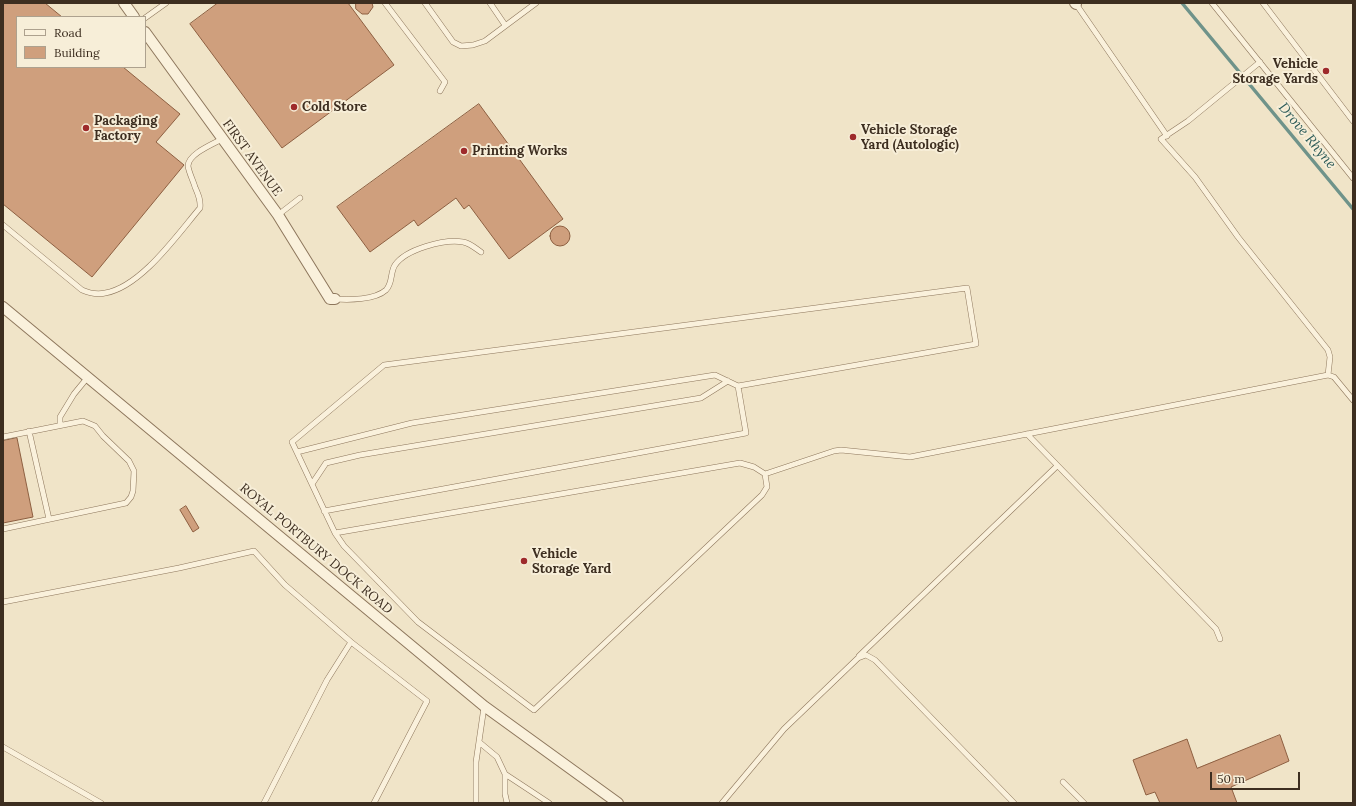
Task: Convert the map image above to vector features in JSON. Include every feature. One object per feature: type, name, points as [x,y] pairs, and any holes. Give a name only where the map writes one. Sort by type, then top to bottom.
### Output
[{"type":"street","points":[[124,3],[133,16]]},
{"type":"street","name":"FIRST AVENUE","points":[[146,33],[278,215],[330,299],[335,299]]},
{"type":"street","name":"ROYAL PORTBURY DOCK ROAD","points":[[3,307],[484,706],[618,803]]},
{"type":"lane","points":[[146,17],[166,3]]},
{"type":"lane","points":[[385,3],[445,82],[440,91]]},
{"type":"lane","points":[[425,3],[453,42],[461,46],[473,45],[485,41],[536,3]]},
{"type":"lane","points":[[490,3],[506,25]]},
{"type":"lane","points":[[1212,3],[1353,178]]},
{"type":"lane","points":[[1263,3],[1353,121]]},
{"type":"lane","points":[[1076,4],[1167,136]]},
{"type":"lane","points":[[1260,62],[1188,121],[1161,140],[1195,177],[1238,237],[1328,350],[1330,357],[1328,375]]},
{"type":"lane","points":[[3,225],[82,290],[92,294],[104,294],[111,292],[147,270],[200,208],[200,199],[190,174],[188,164],[189,160],[196,153],[222,139]]},
{"type":"lane","points":[[278,215],[300,198]]},
{"type":"lane","points":[[335,299],[346,300],[374,296],[387,290],[391,282],[394,266],[399,260],[408,254],[433,245],[448,241],[464,242],[471,244],[481,252]]},
{"type":"lane","points":[[297,452],[412,423],[715,375],[738,386],[976,344],[967,288],[384,365],[292,442],[324,511],[335,533],[344,546],[418,622],[534,710],[762,495],[767,487],[765,474],[754,467],[740,463],[335,533]]},
{"type":"lane","points":[[765,474],[834,451],[842,450],[910,456],[1328,375],[1334,378],[1353,400]]},
{"type":"lane","points":[[60,425],[60,417],[74,394],[88,377]]},
{"type":"lane","points":[[312,484],[326,463],[360,455],[701,398],[728,381]]},
{"type":"lane","points":[[324,511],[746,433],[738,386]]},
{"type":"lane","points":[[3,436],[83,421],[95,426],[103,436],[129,461],[134,471],[131,497],[126,503],[3,529]]},
{"type":"lane","points":[[29,432],[49,519]]},
{"type":"lane","points":[[1027,434],[1216,629],[1220,639]]},
{"type":"lane","points":[[722,803],[784,729],[1057,466]]},
{"type":"lane","points":[[3,602],[150,574],[254,551],[285,586],[351,642],[427,701],[374,803]]},
{"type":"lane","points":[[264,803],[327,680],[351,642]]},
{"type":"lane","points":[[858,658],[866,655],[875,660],[1014,803]]},
{"type":"lane","points":[[476,803],[476,762],[484,706]]},
{"type":"lane","points":[[479,742],[496,757],[505,774],[505,794],[507,803]]},
{"type":"lane","points":[[3,747],[101,803]]},
{"type":"lane","points":[[505,774],[549,803]]},
{"type":"lane","points":[[1063,782],[1084,803]]},
{"type":"building","name":"Packaging Factory","points":[[3,3],[45,3],[61,16],[16,16],[16,68],[124,68],[180,114],[156,142],[184,165],[92,277],[3,204]]},
{"type":"building","name":"Cold Store","points":[[218,3],[348,3],[394,65],[282,148],[190,24]]},
{"type":"building","points":[[356,3],[372,3],[373,7],[368,14],[362,14],[356,9]]},
{"type":"building","name":"Printing Works","points":[[479,104],[563,219],[509,259],[469,205],[464,209],[456,198],[418,226],[414,220],[370,252],[337,207]]},
{"type":"building","points":[[560,226],[567,229],[570,236],[567,243],[560,246],[553,243],[550,236],[553,229]]},
{"type":"building","points":[[17,438],[33,517],[3,523],[3,441]]},
{"type":"building","points":[[186,506],[199,528],[193,532],[180,510]]},
{"type":"building","points":[[1280,735],[1289,761],[1231,787],[1237,803],[1160,803],[1155,792],[1146,795],[1133,760],[1187,739],[1197,768]]},
{"type":"waterway","name":"Drove Rhyne","points":[[1182,3],[1353,209]]},
{"type":"place","name":"Vehicle Storage Yards","points":[[1326,71]]},
{"type":"place","name":"Cold Store","points":[[294,107]]},
{"type":"place","name":"Packaging Factory","points":[[86,128]]},
{"type":"place","name":"Vehicle Storage Yard (Autologic)","points":[[853,137]]},
{"type":"place","name":"Printing Works","points":[[464,151]]},
{"type":"place","name":"Vehicle Storage Yard","points":[[524,561]]}]
